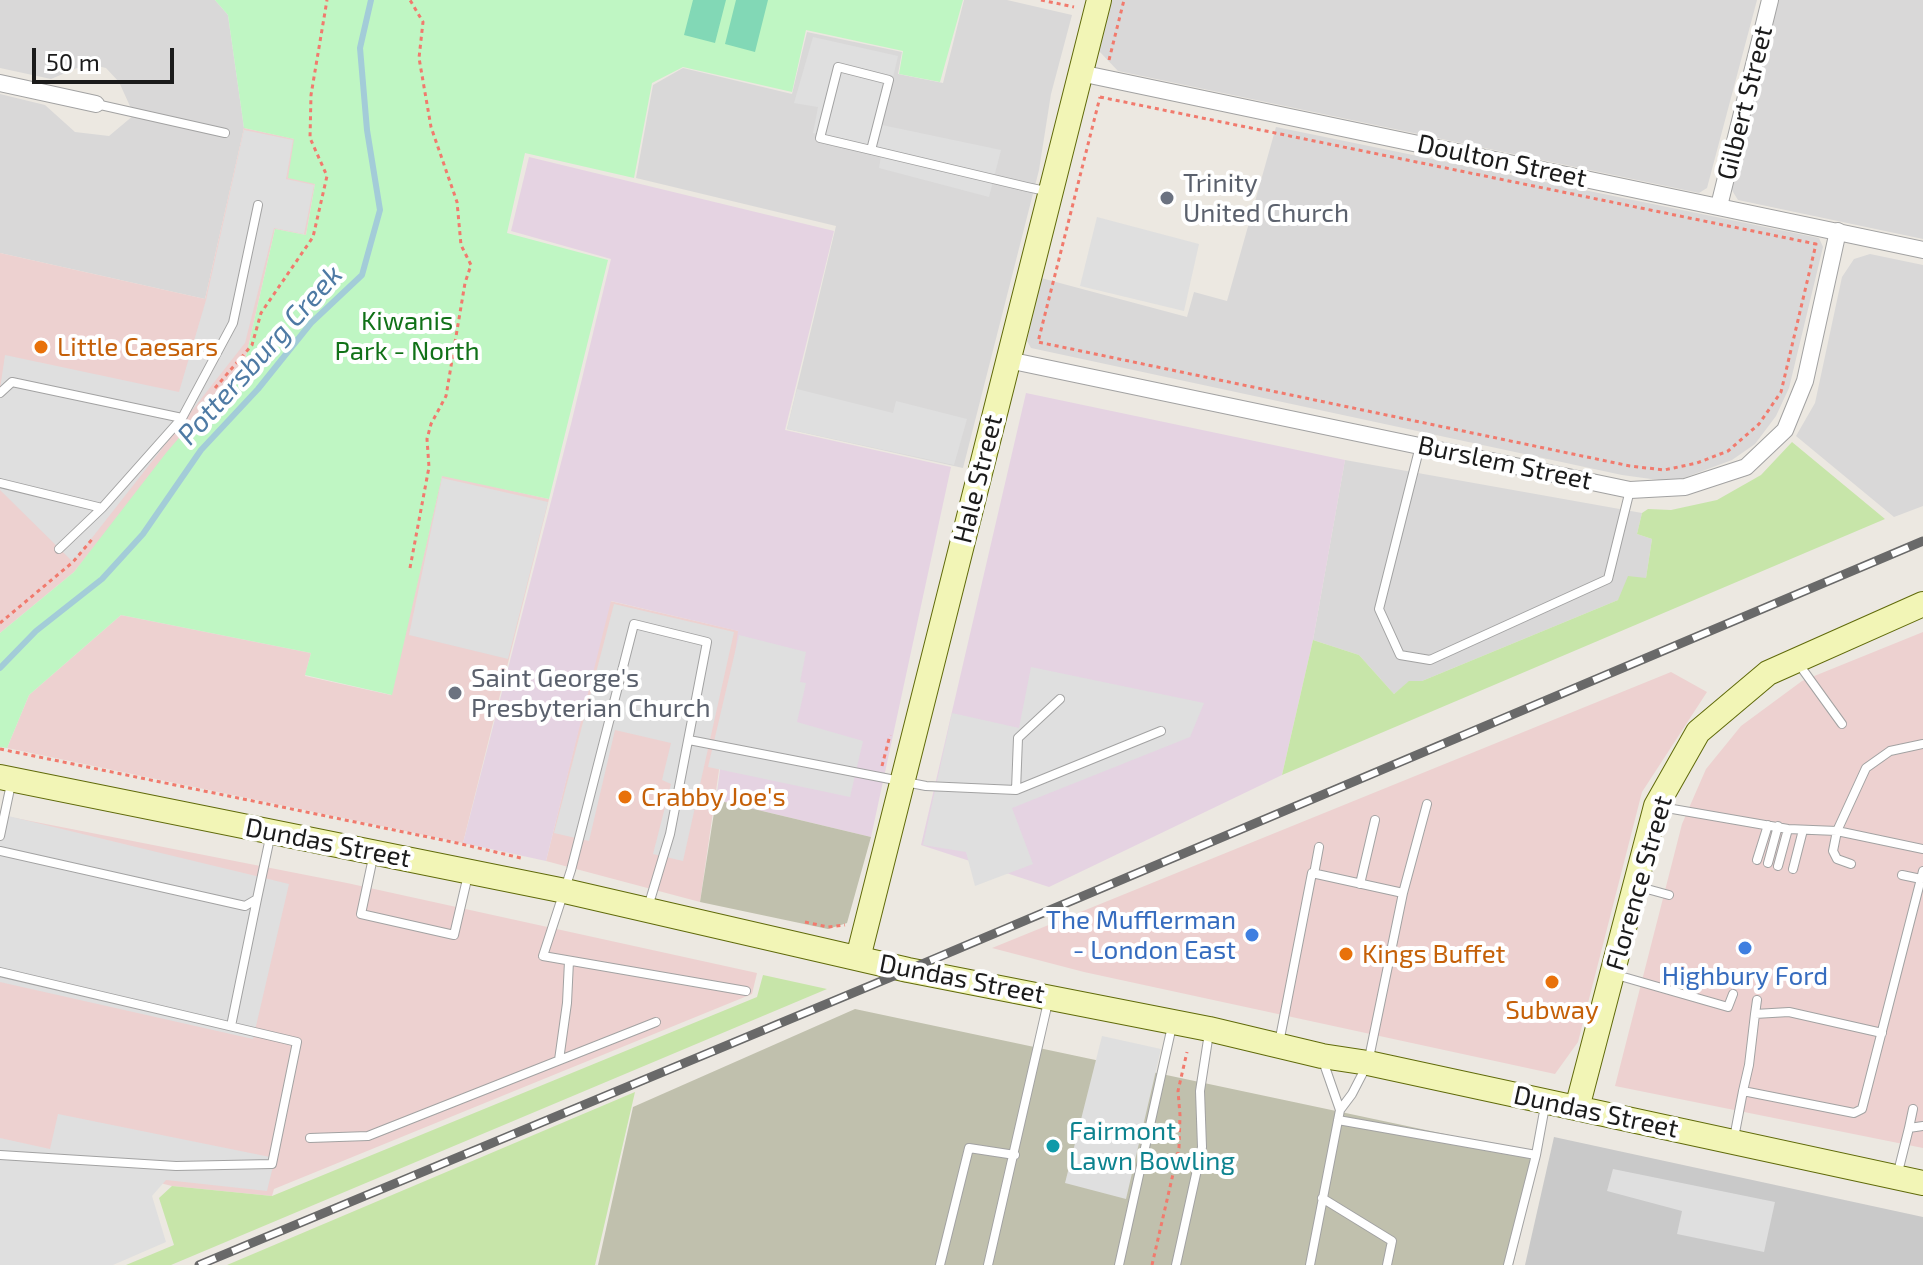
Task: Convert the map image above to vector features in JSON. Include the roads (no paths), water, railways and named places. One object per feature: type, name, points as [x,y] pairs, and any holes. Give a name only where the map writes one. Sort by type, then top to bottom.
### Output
[{"type":"main road","name":"Hale Street","points":[[858,958],[890,780],[1008,360],[1096,1]]},
{"type":"main road","name":"Florence Street","points":[[1577,1108],[1656,806],[1698,732],[1768,673],[1923,604]]},
{"type":"main road","name":"Dundas Street","points":[[6,778],[565,891],[858,958],[1209,1029],[1322,1056],[1368,1063],[1923,1183]]},
{"type":"street","name":"Gilbert Street","points":[[1719,206],[1770,0]]},
{"type":"street","name":"Doulton Street","points":[[1080,73],[1923,250]]},
{"type":"street","points":[[0,83],[96,104]]},
{"type":"street","name":"Burslem Street","points":[[1008,360],[1630,490],[1685,487],[1746,467],[1785,430],[1805,381],[1838,231]]},
{"type":"lane","points":[[871,150],[889,80],[838,67],[820,138],[1050,193]]},
{"type":"lane","points":[[96,104],[225,133]]},
{"type":"lane","points":[[59,549],[102,508],[182,418],[233,323],[258,205]]},
{"type":"lane","points":[[0,393],[12,382],[182,418]]},
{"type":"lane","points":[[1420,445],[1379,609],[1400,655],[1430,660],[1608,579],[1630,490]]},
{"type":"lane","points":[[0,483],[102,508]]},
{"type":"lane","points":[[647,911],[670,834],[707,642],[634,624],[565,891],[543,956],[746,991]]},
{"type":"lane","points":[[1795,660],[1842,724]]},
{"type":"lane","points":[[1016,790],[1018,738],[1060,699]]},
{"type":"lane","points":[[689,740],[926,786],[1016,790],[1161,731]]},
{"type":"lane","points":[[1851,864],[1837,859],[1833,851],[1837,831],[1866,768],[1890,751],[1923,744]]},
{"type":"lane","points":[[0,836],[6,778]]},
{"type":"lane","points":[[1310,1265],[1339,1115],[1368,1063],[1403,893],[1427,804]]},
{"type":"lane","points":[[1656,806],[1788,829],[1837,831],[1923,849]]},
{"type":"lane","points":[[1360,884],[1375,820]]},
{"type":"lane","points":[[1757,860],[1768,825]]},
{"type":"lane","points":[[1768,863],[1778,826]]},
{"type":"lane","points":[[1778,866],[1788,829]]},
{"type":"lane","points":[[1793,869],[1803,830]]},
{"type":"lane","points":[[231,1026],[271,832]]},
{"type":"lane","points":[[1279,1044],[1319,847]]},
{"type":"lane","points":[[0,851],[245,906],[257,899]]},
{"type":"lane","points":[[374,853],[361,914],[454,935],[469,872]]},
{"type":"lane","points":[[1314,874],[1403,893]]},
{"type":"lane","points":[[1743,1091],[1854,1113],[1862,1109],[1922,875],[1902,875]]},
{"type":"lane","points":[[1635,886],[1669,895]]},
{"type":"lane","points":[[559,1060],[569,961]]},
{"type":"lane","points":[[0,972],[297,1042],[272,1164],[176,1166],[0,1155]]},
{"type":"lane","points":[[1612,974],[1728,1007],[1733,994]]},
{"type":"lane","points":[[988,1265],[1049,997]]},
{"type":"lane","points":[[1734,1142],[1749,1065],[1757,1000]]},
{"type":"lane","points":[[1755,1014],[1789,1012],[1882,1033]]},
{"type":"lane","points":[[310,1138],[368,1136],[656,1022]]},
{"type":"lane","points":[[1119,1265],[1173,1022]]},
{"type":"lane","points":[[1176,1265],[1202,1147],[1200,1091],[1209,1029]]},
{"type":"lane","points":[[1322,1056],[1339,1115]]},
{"type":"lane","points":[[1508,1265],[1536,1155],[1545,1101]]},
{"type":"lane","points":[[1897,1177],[1913,1109]]},
{"type":"lane","points":[[1339,1115],[1536,1155]]},
{"type":"lane","points":[[1909,1128],[1923,1126]]},
{"type":"lane","points":[[940,1265],[969,1148],[1015,1155]]},
{"type":"lane","points":[[1322,1198],[1392,1241],[1387,1265]]},
{"type":"waterway","name":"Pottersburg Creek","points":[[0,668],[36,631],[102,579],[143,534],[201,450],[258,389],[311,323],[362,275],[380,210],[367,130],[360,48],[371,0]]},
{"type":"railway","points":[[199,1265],[908,970],[1923,541]]},
{"type":"place","name":"Trinity United Church","points":[[1167,198]]},
{"type":"place","name":"Little Caesars","points":[[41,347]]},
{"type":"place","name":"Saint George's Presbyterian Church","points":[[455,693]]},
{"type":"place","name":"Crabby Joe's","points":[[625,797]]},
{"type":"place","name":"The Mufflerman - London East","points":[[1252,935]]},
{"type":"place","name":"Highbury Ford","points":[[1745,948]]},
{"type":"place","name":"Kings Buffet","points":[[1346,954]]},
{"type":"place","name":"Subway","points":[[1552,982]]},
{"type":"place","name":"Fairmont Lawn Bowling","points":[[1053,1146]]},
{"type":"park label","name":"Kiwanis Park - North","points":[[407,336]]}]
